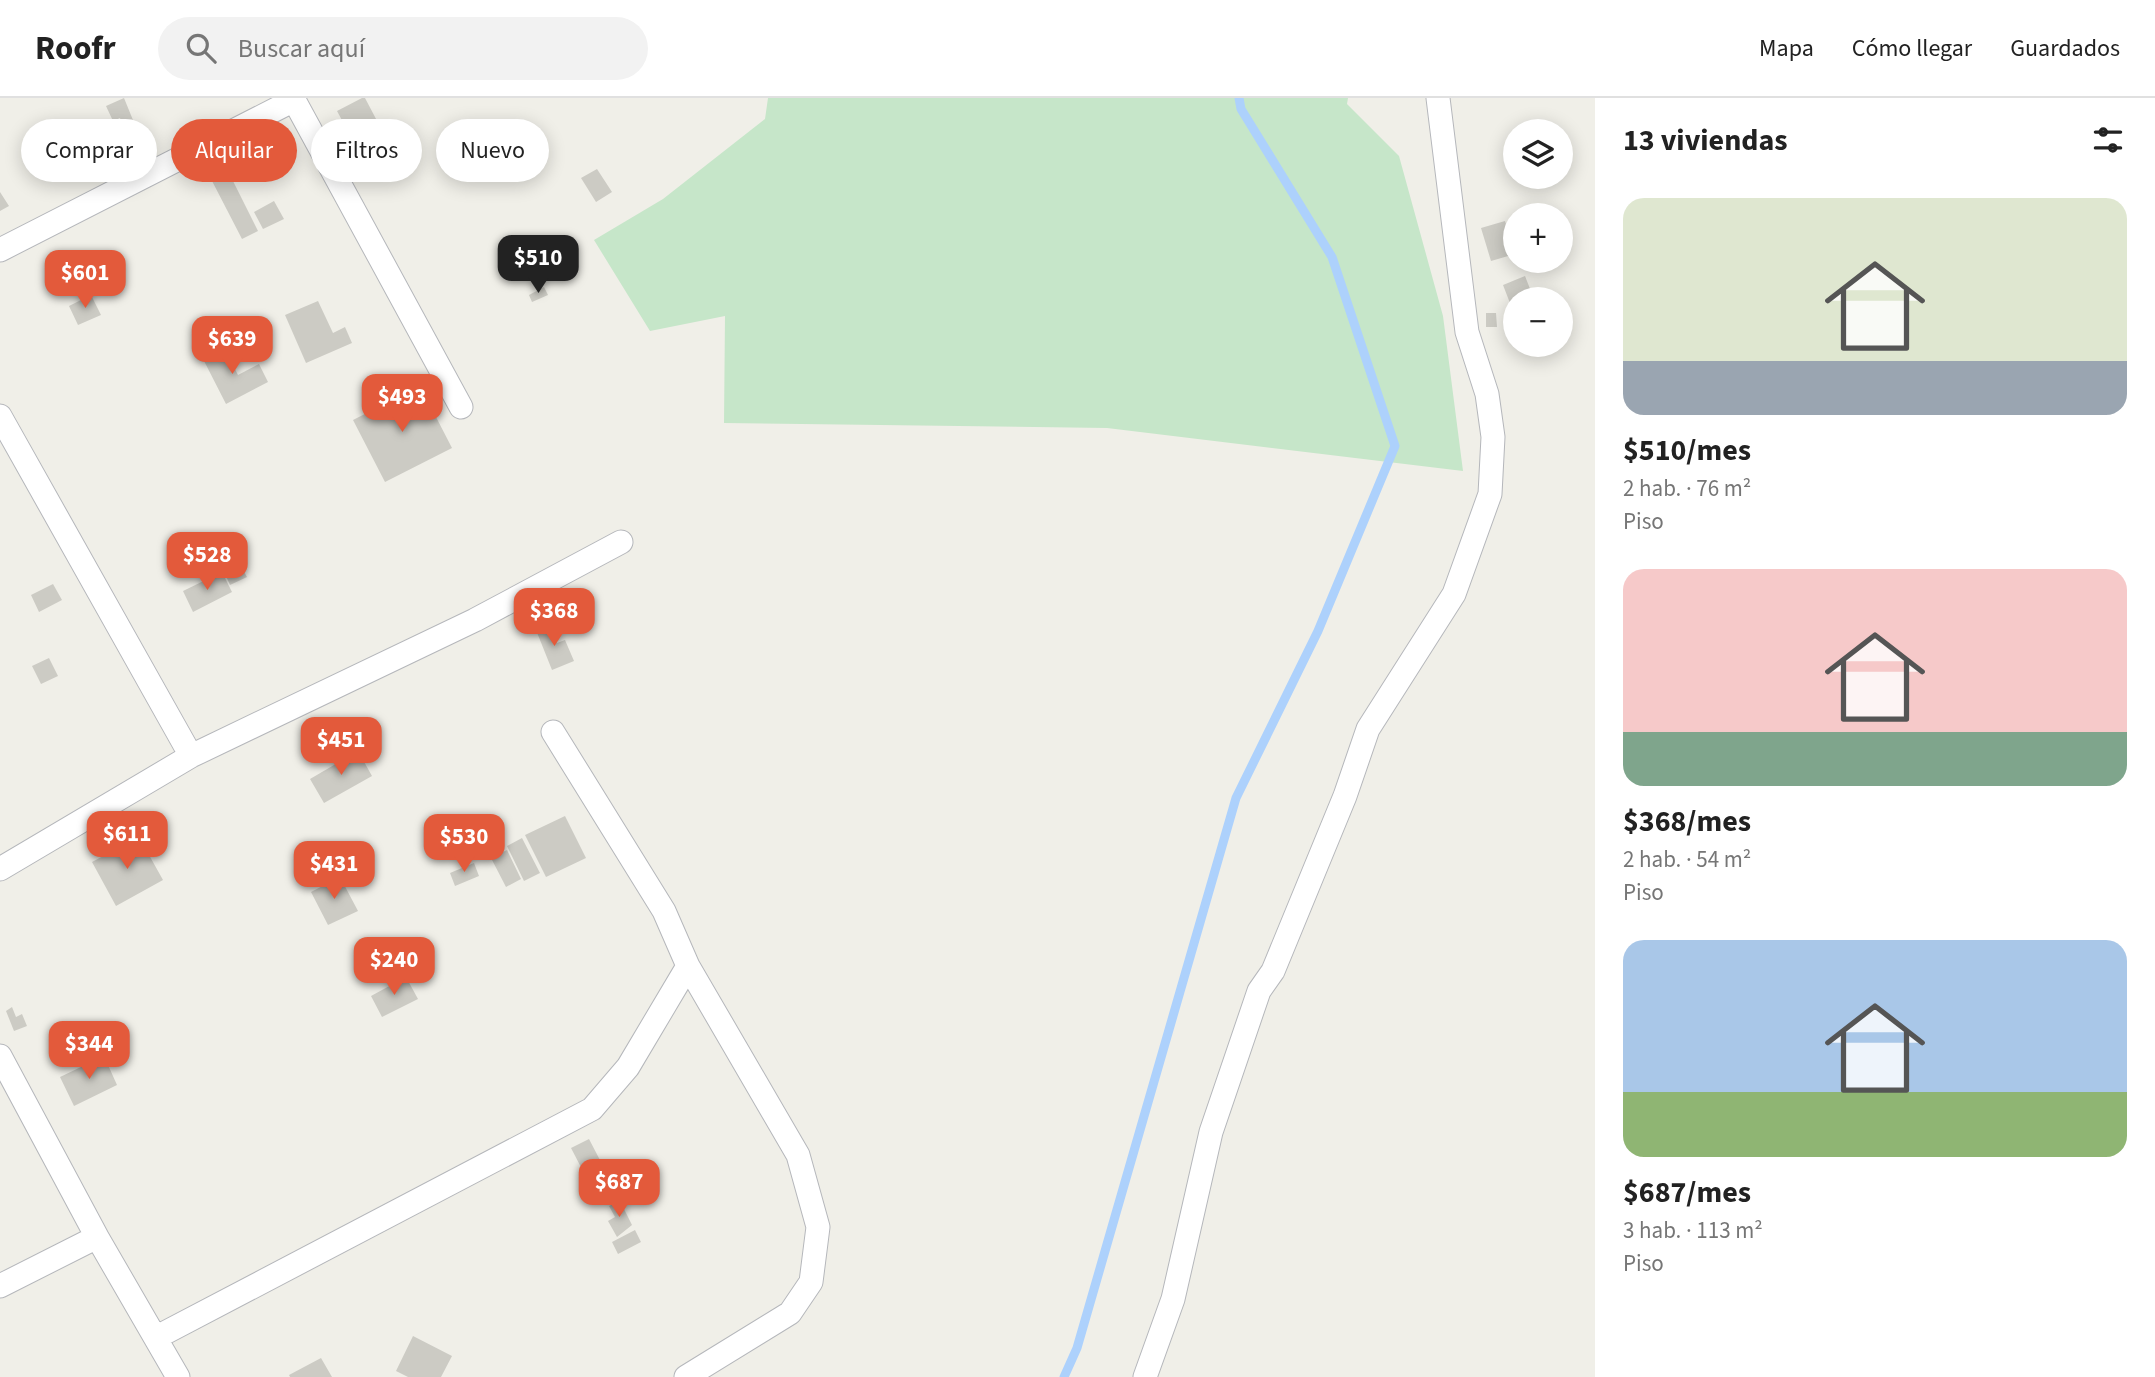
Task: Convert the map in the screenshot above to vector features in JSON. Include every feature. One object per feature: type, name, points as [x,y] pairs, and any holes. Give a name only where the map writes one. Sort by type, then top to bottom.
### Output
[{"type":"street","points":[[1145,1377],[1173,1299],[1211,1132],[1259,991],[1273,971],[1345,796],[1368,729],[1454,594],[1490,494],[1493,437],[1487,394],[1467,332],[1438,98]]},
{"type":"street","points":[[0,250],[296,99],[461,407]]},
{"type":"street","points":[[0,416],[191,756]]},
{"type":"street","points":[[0,869],[191,756],[475,620],[621,542]]},
{"type":"street","points":[[553,732],[664,911],[688,966],[798,1155],[818,1227],[811,1282],[790,1313],[686,1377]]},
{"type":"street","points":[[157,1337],[592,1109],[628,1067],[688,966]]},
{"type":"street","points":[[0,1056],[97,1237],[178,1377]]},
{"type":"street","points":[[0,1286],[97,1237]]},
{"type":"green space","points":[[768,98],[1348,98],[1347,104],[1399,156],[1443,316],[1463,471],[1107,428],[724,423],[725,316],[650,331],[594,240],[663,199],[765,119]]},
{"type":"building","points":[[124,98],[133,119],[112,119],[106,106]]},
{"type":"building","points":[[365,98],[376,119],[341,119],[337,111]]},
{"type":"building","points":[[597,169],[612,192],[596,202],[581,178]]},
{"type":"building","points":[[213,182],[234,182],[258,231],[242,239]]},
{"type":"building","points":[[0,192],[9,206],[0,211]]},
{"type":"building","points":[[274,201],[284,219],[263,229],[254,212]]},
{"type":"building","points":[[1503,222],[1503,258],[1491,261],[1481,228]]},
{"type":"building","points":[[1525,276],[1529,287],[1504,287],[1503,285]]},
{"type":"building","points":[[544,287],[548,295],[532,302],[529,295]]},
{"type":"building","points":[[91,295],[101,315],[78,325],[69,306]]},
{"type":"building","points":[[318,301],[333,333],[345,327],[352,343],[306,363],[285,315]]},
{"type":"building","points":[[1486,313],[1496,313],[1497,327],[1486,327]]},
{"type":"building","points":[[223,346],[238,375],[259,364],[268,382],[226,404],[202,357]]},
{"type":"building","points":[[420,386],[452,448],[385,482],[353,420]]},
{"type":"building","points":[[237,559],[247,577],[230,585],[222,567]]},
{"type":"building","points":[[222,572],[232,592],[193,612],[183,591]]},
{"type":"building","points":[[53,584],[62,600],[39,612],[31,595]]},
{"type":"building","points":[[550,624],[557,643],[565,640],[574,661],[552,670],[536,630]]},
{"type":"building","points":[[49,658],[58,676],[41,684],[32,666]]},
{"type":"building","points":[[358,751],[372,776],[324,803],[310,779]]},
{"type":"building","points":[[565,816],[586,858],[546,877],[525,835]]},
{"type":"building","points":[[139,837],[163,880],[116,906],[92,862]]},
{"type":"building","points":[[522,838],[540,873],[524,881],[507,846]]},
{"type":"building","points":[[507,850],[521,879],[506,887],[491,858]]},
{"type":"building","points":[[474,863],[479,876],[455,886],[450,873]]},
{"type":"building","points":[[340,877],[358,911],[328,925],[311,892]]},
{"type":"building","points":[[406,977],[418,999],[382,1017],[371,996]]},
{"type":"building","points":[[12,1007],[16,1017],[22,1014],[27,1026],[14,1031],[6,1011]]},
{"type":"building","points":[[104,1056],[117,1085],[74,1106],[60,1077]]},
{"type":"building","points":[[589,1139],[614,1187],[596,1196],[571,1148]]},
{"type":"building","points":[[620,1201],[632,1225],[617,1237],[608,1221],[615,1217],[609,1206]]},
{"type":"building","points":[[635,1230],[641,1242],[618,1254],[612,1242]]},
{"type":"building","points":[[413,1336],[452,1356],[441,1377],[408,1377],[396,1371]]},
{"type":"building","points":[[321,1358],[332,1377],[290,1377],[289,1375]]},
{"type":"waterway","points":[[1064,1377],[1077,1348],[1236,798],[1318,631],[1395,446],[1332,257],[1241,109],[1239,98]]}]
